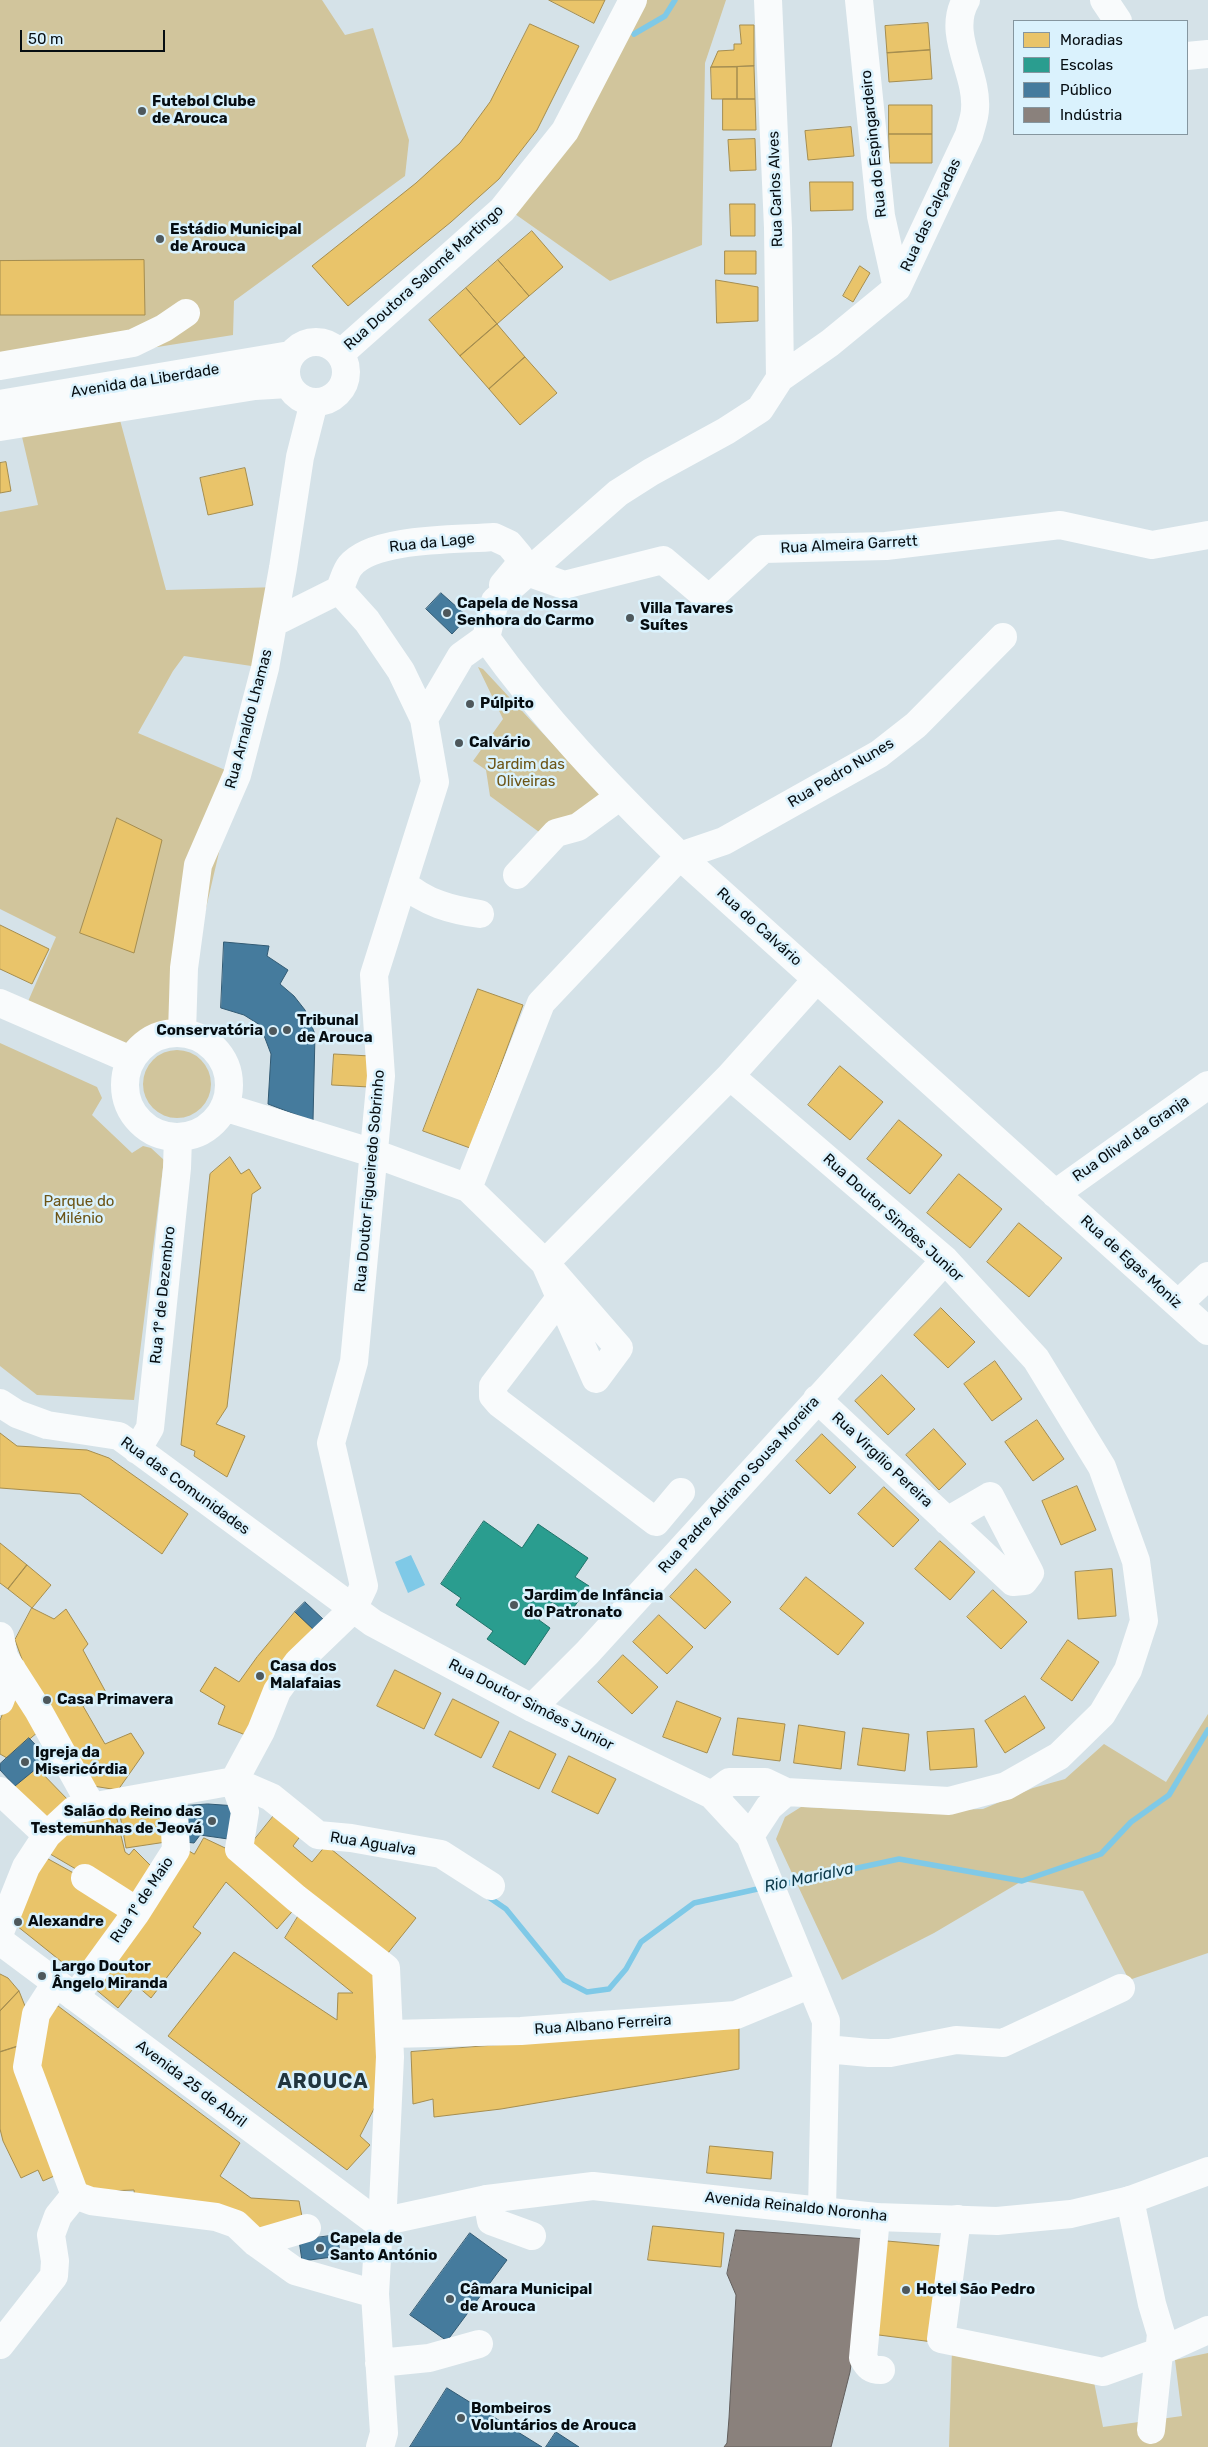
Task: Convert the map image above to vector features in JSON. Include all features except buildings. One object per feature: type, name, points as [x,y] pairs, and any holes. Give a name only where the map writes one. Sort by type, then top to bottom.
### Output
[{"type":"street","name":"Rua Doutora Salomé Martingo","points":[[340,354],[502,210],[565,131],[633,0]]},
{"type":"street","name":"Rua Carlos Alves","points":[[768,0],[778,228],[780,378]]},
{"type":"street","name":"Rua do Espingardeiro","points":[[859,0],[881,216],[897,288]]},
{"type":"street","name":"Rua das Calçadas","points":[[780,378],[830,343],[897,288],[969,135],[976,109],[974,89],[962,49],[959,11],[966,0]]},
{"type":"street","points":[[1104,0],[1117,20]]},
{"type":"street","points":[[1188,56],[1208,54]]},
{"type":"street","points":[[0,366],[133,343],[164,328],[186,313]]},
{"type":"street","points":[[314,341],[328,344],[340,354],[346,370],[342,387],[335,395],[325,400],[314,402],[300,397],[288,384],[286,368],[290,356],[300,346],[314,341]]},
{"type":"street","name":"Avenida da Liberdade","points":[[0,404],[290,356]]},
{"type":"street","points":[[424,719],[462,656],[486,638],[495,601],[618,493],[651,472],[726,431],[760,409],[780,378]]},
{"type":"street","name":"Avenida da Liberdade","points":[[0,427],[256,386],[288,384]]},
{"type":"street","name":"Rua Arnaldo Lhamas","points":[[182,1033],[184,968],[198,865],[237,775],[265,668],[300,456],[314,402]]},
{"type":"street","name":"Rua Almeira Garrett","points":[[527,572],[564,585],[663,560],[709,599],[762,549],[886,546],[1060,526],[1152,545],[1208,535]]},
{"type":"street","name":"Rua da Lage","points":[[339,590],[350,566],[369,552],[392,545],[494,537],[509,544],[518,556],[518,567],[490,602],[494,608]]},
{"type":"street","points":[[273,623],[339,590]]},
{"type":"street","name":"Rua Doutor Figueiredo Sobrinho","points":[[234,1781],[261,1731],[277,1691],[298,1662],[353,1609],[364,1586],[331,1443],[354,1362],[381,1076],[374,975],[435,782],[424,719],[401,671],[367,621],[339,590]]},
{"type":"street","name":"Rua Pedro Nunes","points":[[680,856],[724,841],[878,754],[916,724],[1004,637]]},
{"type":"street","name":"Rua do Calvário","points":[[486,638],[522,689],[619,797],[680,856],[1055,1194]]},
{"type":"street","points":[[517,875],[556,834],[578,827],[619,797]]},
{"type":"street","points":[[468,1188],[542,1003],[680,856]]},
{"type":"street","points":[[403,883],[414,894],[447,908],[480,914]]},
{"type":"street","points":[[545,1263],[730,1076],[817,979]]},
{"type":"street","points":[[0,1003],[131,1060]]},
{"type":"street","points":[[182,1033],[198,1038],[212,1047],[222,1060],[228,1075],[229,1092],[224,1107],[216,1119],[205,1129],[192,1135],[178,1137],[164,1135],[152,1130],[141,1122],[131,1109],[126,1093],[126,1076],[131,1060],[140,1048],[153,1039],[167,1034],[182,1033]]},
{"type":"street","name":"Rua Doutor Simões Junior","points":[[712,1795],[729,1782],[764,1782],[786,1792],[949,1801],[1006,1786],[1059,1756],[1102,1714],[1128,1670],[1136,1651],[1144,1621],[1140,1575],[1130,1540],[1102,1468],[1036,1360],[945,1260],[730,1076]]},
{"type":"street","name":"Rua Olival da Granja","points":[[1055,1194],[1208,1084]]},
{"type":"street","points":[[224,1107],[373,1153],[468,1188],[545,1263],[619,1348],[596,1379],[545,1263]]},
{"type":"street","name":"Rua 1º de Dezembro","points":[[137,1450],[150,1428],[177,1168],[178,1137]]},
{"type":"street","name":"Rua de Egas Moniz","points":[[1055,1194],[1208,1331]]},
{"type":"street","name":"Rua Padre Adriano Sousa Moreira","points":[[532,1708],[587,1653],[945,1260]]},
{"type":"street","points":[[1178,1304],[1208,1276]]},
{"type":"street","points":[[560,1298],[494,1386],[494,1396],[499,1404],[656,1522],[681,1492]]},
{"type":"street","name":"Rua Virgílio Pereira","points":[[817,1400],[948,1521]]},
{"type":"street","name":"Rua das Comunidades","points":[[0,1403],[17,1414],[47,1424],[119,1436],[353,1609]]},
{"type":"street","name":"Rua Doutor Simões Junior","points":[[353,1609],[373,1623],[532,1708],[712,1795],[755,1846]]},
{"type":"street","points":[[0,1636],[4,1657],[42,1718],[92,1807]]},
{"type":"street","points":[[0,1701],[12,1669]]},
{"type":"street","points":[[0,1932],[26,1867],[46,1835],[74,1810],[234,1781],[245,1812],[239,1849],[296,1898],[386,1968],[390,2058],[382,2226],[378,2241],[375,2294],[384,2433],[380,2447]]},
{"type":"street","name":"Rua Agualva","points":[[234,1781],[271,1797],[318,1835],[351,1838],[441,1854],[491,1886]]},
{"type":"street","points":[[0,1791],[46,1835]]},
{"type":"street","points":[[786,1792],[769,1807],[755,1846],[826,2021],[822,2210]]},
{"type":"street","name":"Rua 1º de Maio","points":[[66,1990],[137,1911],[176,1850],[173,1793]]},
{"type":"street","points":[[86,1878],[137,1911]]},
{"type":"street","name":"Avenida 25 de Abril","points":[[0,1941],[382,2226]]},
{"type":"street","name":"Rua Albano Ferreira","points":[[389,2034],[521,2030],[736,2015],[811,1984]]},
{"type":"street","points":[[826,2049],[890,2053],[956,2040],[1003,2042],[1121,1988]]},
{"type":"street","points":[[66,1990],[36,2014],[27,2067],[75,2195],[91,2201],[216,2217],[236,2224],[256,2243],[295,2271],[375,2294]]},
{"type":"street","name":"Avenida Reinaldo Noronha","points":[[382,2226],[390,2220],[487,2199],[593,2186],[876,2217],[997,2221],[1071,2214],[1130,2200],[1208,2170]]},
{"type":"street","points":[[0,2345],[54,2276],[55,2261],[51,2235],[58,2216],[75,2195]]},
{"type":"street","points":[[487,2199],[492,2221],[532,2236]]},
{"type":"street","points":[[1130,2200],[1152,2304],[1161,2334],[1151,2430]]},
{"type":"street","points":[[876,2217],[863,2358],[867,2366],[874,2370],[882,2370]]},
{"type":"street","points":[[957,2220],[941,2339],[1103,2372],[1159,2352],[1208,2330]]},
{"type":"street","points":[[256,2243],[307,2228]]},
{"type":"street","points":[[379,2363],[429,2358],[479,2344]]},
{"type":"green space","name":"Estádio Municipal de Arouca","points":[[0,0],[322,0],[345,35],[373,28],[409,140],[405,176],[234,301],[233,335],[0,372]]},
{"type":"green space","points":[[647,0],[726,0],[705,63],[702,245],[610,281],[515,214],[598,84]]},
{"type":"green space","points":[[117,409],[166,590],[280,587],[265,668],[184,656],[173,671],[138,733],[237,775],[183,1007],[131,1060],[23,1013],[56,937],[0,909],[0,512],[38,505],[19,424]]},
{"type":"green space","name":"Jardim das Oliveiras","points":[[478,667],[483,669],[604,799],[569,823],[539,832],[490,796],[486,770],[473,761],[503,719]]},
{"type":"green space","name":"Parque do Milénio","points":[[0,1043],[97,1087],[102,1098],[92,1115],[132,1153],[143,1146],[151,1148],[164,1160],[134,1400],[37,1395],[0,1366]]},
{"type":"green space","points":[[177,1050],[190,1053],[201,1060],[208,1071],[211,1084],[208,1097],[201,1108],[190,1115],[177,1118],[164,1115],[153,1108],[146,1097],[143,1084],[146,1071],[153,1060],[164,1053]]},
{"type":"green space","points":[[1208,1714],[1208,1953],[1129,1980],[1083,1891],[1022,1881],[934,1933],[842,1980],[776,1839],[785,1817],[801,1807],[902,1812],[983,1809],[1033,1788],[1065,1779],[1104,1744],[1166,1782]]},
{"type":"green space","points":[[952,2349],[1093,2377],[1103,2427],[1182,2416],[1175,2360],[1208,2353],[1208,2447],[949,2447]]},
{"type":"water","points":[[411,1555],[425,1585],[408,1593],[395,1562]]},
{"type":"waterway","points":[[634,34],[665,16],[675,0]]},
{"type":"waterway","name":"Rio Marialva","points":[[779,1885],[899,1859],[1022,1881],[1101,1854],[1131,1822],[1169,1795],[1208,1730]]},
{"type":"waterway","name":"Rio Marialva","points":[[487,1896],[506,1909],[564,1980],[587,1992],[609,1989],[626,1969],[641,1942],[694,1903],[762,1888]]},
{"type":"place","name":"Futebol Clube de Arouca","points":[[142,111]]},
{"type":"place","name":"Estádio Municipal de Arouca","points":[[160,239]]},
{"type":"place","name":"Capela de Nossa Senhora do Carmo","points":[[447,613]]},
{"type":"place","name":"Villa Tavares Suítes","points":[[630,618]]},
{"type":"place","name":"Púlpito","points":[[470,704]]},
{"type":"place","name":"Calvário","points":[[459,743]]},
{"type":"place","name":"Tribunal de Arouca","points":[[287,1030]]},
{"type":"place","name":"Conservatória","points":[[273,1031]]},
{"type":"place","name":"Jardim de Infância do Patronato","points":[[514,1605]]},
{"type":"place","name":"Casa dos Malafaias","points":[[260,1676]]},
{"type":"place","name":"Casa Primavera","points":[[47,1700]]},
{"type":"place","name":"Igreja da Misericórdia","points":[[25,1762]]},
{"type":"place","name":"Salão do Reino das Testemunhas de Jeová","points":[[212,1821]]},
{"type":"place","name":"Alexandre","points":[[18,1922]]},
{"type":"place","name":"Largo Doutor Ângelo Miranda","points":[[42,1976]]},
{"type":"place","name":"Capela de Santo António","points":[[320,2248]]},
{"type":"place","name":"Hotel São Pedro","points":[[906,2290]]},
{"type":"place","name":"Câmara Municipal de Arouca","points":[[450,2299]]},
{"type":"place","name":"Bombeiros Voluntários de Arouca","points":[[461,2418]]},
{"type":"district","name":"AROUCA","points":[[323,2082]]}]
